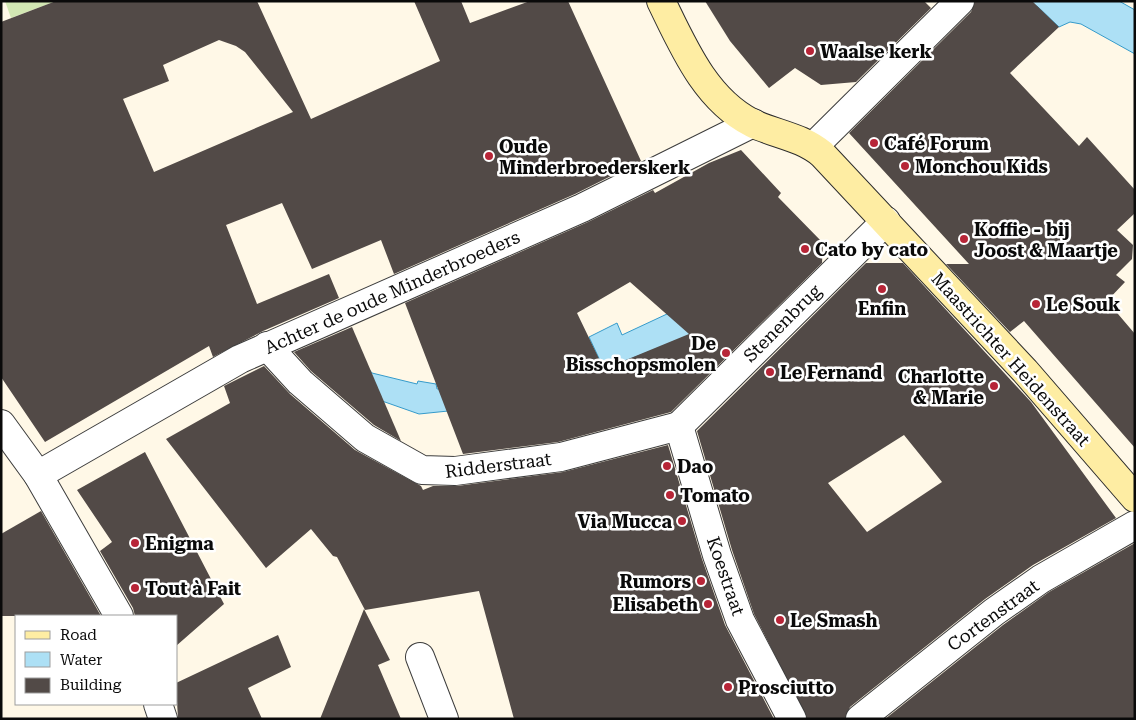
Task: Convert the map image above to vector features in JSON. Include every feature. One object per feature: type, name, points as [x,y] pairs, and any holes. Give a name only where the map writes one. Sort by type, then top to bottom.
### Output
[{"type":"street","points":[[661,1],[694,65],[728,107],[753,123],[813,146],[960,1]]},
{"type":"street","name":"Achter de oude Minderbroeders","points":[[38,475],[240,359],[582,208],[753,123]]},
{"type":"street","name":"Maastrichter Heidenstraat","points":[[813,146],[886,221],[1025,371],[1135,498]]},
{"type":"street","name":"Stenenbrug","points":[[679,426],[886,221]]},
{"type":"street","name":"Ridderstraat","points":[[267,346],[300,382],[364,438],[422,470],[455,471],[561,457],[679,426]]},
{"type":"street","points":[[1,424],[38,475],[118,615]]},
{"type":"street","name":"Koestraat","points":[[679,426],[740,620],[792,719]]},
{"type":"street","name":"Cortenstraat","points":[[860,719],[1010,601],[1041,579],[1135,526]]},
{"type":"street","points":[[420,657],[444,719]]},
{"type":"street","points":[[158,705],[163,719]]},
{"type":"green space","points":[[5,1],[56,1],[11,18]]},
{"type":"water","points":[[1028,1],[1119,1],[1135,10],[1135,54],[1081,24],[1070,22],[1059,27],[1038,7]]},
{"type":"water","points":[[667,314],[703,331],[604,369],[589,337],[617,323],[622,335]]},
{"type":"water","points":[[348,342],[372,373],[417,384],[418,381],[436,384],[437,389],[476,384],[458,410],[419,414],[348,389]]},
{"type":"building","points":[[56,1],[257,1],[311,119],[440,61],[414,1],[461,1],[470,23],[530,1],[568,1],[641,161],[575,194],[394,274],[381,240],[312,269],[282,203],[226,225],[257,304],[329,274],[339,298],[263,331],[213,357],[209,346],[45,442],[1,377],[1,22]],"holes":[[[219,40],[236,46],[245,52],[293,112],[154,172],[123,99],[169,81],[163,65]]]},
{"type":"building","name":"Waalse kerk","points":[[705,1],[924,1],[931,8],[856,82],[821,85],[795,68],[769,88],[730,41]]},
{"type":"building","points":[[975,1],[1032,1],[1059,27],[1010,73],[1079,146],[1087,137],[1135,190],[1135,213],[1117,230],[1133,245],[1132,259],[1116,275],[1125,282],[1107,301],[1135,334],[1135,448],[1024,321],[1010,332],[946,264],[969,264],[849,133],[971,12]]},
{"type":"building","points":[[741,150],[781,193],[778,197],[823,243],[822,263],[671,412],[558,442],[463,454],[405,303],[588,222],[653,190],[655,193],[709,163]],"holes":[[[630,282],[689,334],[604,369],[577,313]]]},
{"type":"building","points":[[866,263],[903,263],[1031,402],[1116,518],[1033,565],[985,599],[850,707],[845,719],[807,719],[754,614],[732,550],[697,431]],"holes":[[[904,435],[942,482],[867,532],[828,483]]]},
{"type":"building","points":[[352,327],[401,441],[374,425],[311,371],[294,352]]},
{"type":"building","points":[[264,366],[290,394],[355,450],[421,486],[423,490],[433,486],[457,486],[563,472],[668,445],[702,559],[725,625],[774,719],[514,719],[479,591],[365,610],[337,557],[333,556],[311,529],[266,568],[166,439],[230,403],[224,386]]},
{"type":"building","points":[[145,452],[224,604],[178,644],[178,615],[135,615],[133,608],[100,551],[112,542],[77,490]]},
{"type":"building","points":[[41,511],[100,615],[1,616],[1,534]]},
{"type":"building","points":[[1135,543],[1135,719],[885,719],[1003,625],[1049,592]]},
{"type":"building","points":[[364,609],[390,660],[378,665],[401,719],[320,719]]},
{"type":"building","points":[[278,635],[291,667],[248,688],[262,719],[178,719],[178,682]]},
{"type":"place","name":"Waalse kerk","points":[[810,51]]},
{"type":"place","name":"Café Forum","points":[[874,143]]},
{"type":"place","name":"Oude Minderbroederskerk","points":[[489,156]]},
{"type":"place","name":"Monchou Kids","points":[[905,166]]},
{"type":"place","name":"Koffie - bij Joost & Maartje","points":[[964,239]]},
{"type":"place","name":"Cato by cato","points":[[805,249]]},
{"type":"place","name":"Enfin","points":[[882,289]]},
{"type":"place","name":"Le Souk","points":[[1036,304]]},
{"type":"place","name":"De Bisschopsmolen","points":[[726,353]]},
{"type":"place","name":"Le Fernand","points":[[770,372]]},
{"type":"place","name":"Charlotte & Marie","points":[[994,386]]},
{"type":"place","name":"Dao","points":[[667,466]]},
{"type":"place","name":"Tomato","points":[[670,495]]},
{"type":"place","name":"Via Mucca","points":[[682,521]]},
{"type":"place","name":"Enigma","points":[[135,543]]},
{"type":"place","name":"Rumors","points":[[701,581]]},
{"type":"place","name":"Tout à Fait","points":[[135,588]]},
{"type":"place","name":"Elisabeth","points":[[708,604]]},
{"type":"place","name":"Le Smash","points":[[780,620]]},
{"type":"place","name":"Prosciutto","points":[[728,687]]}]
